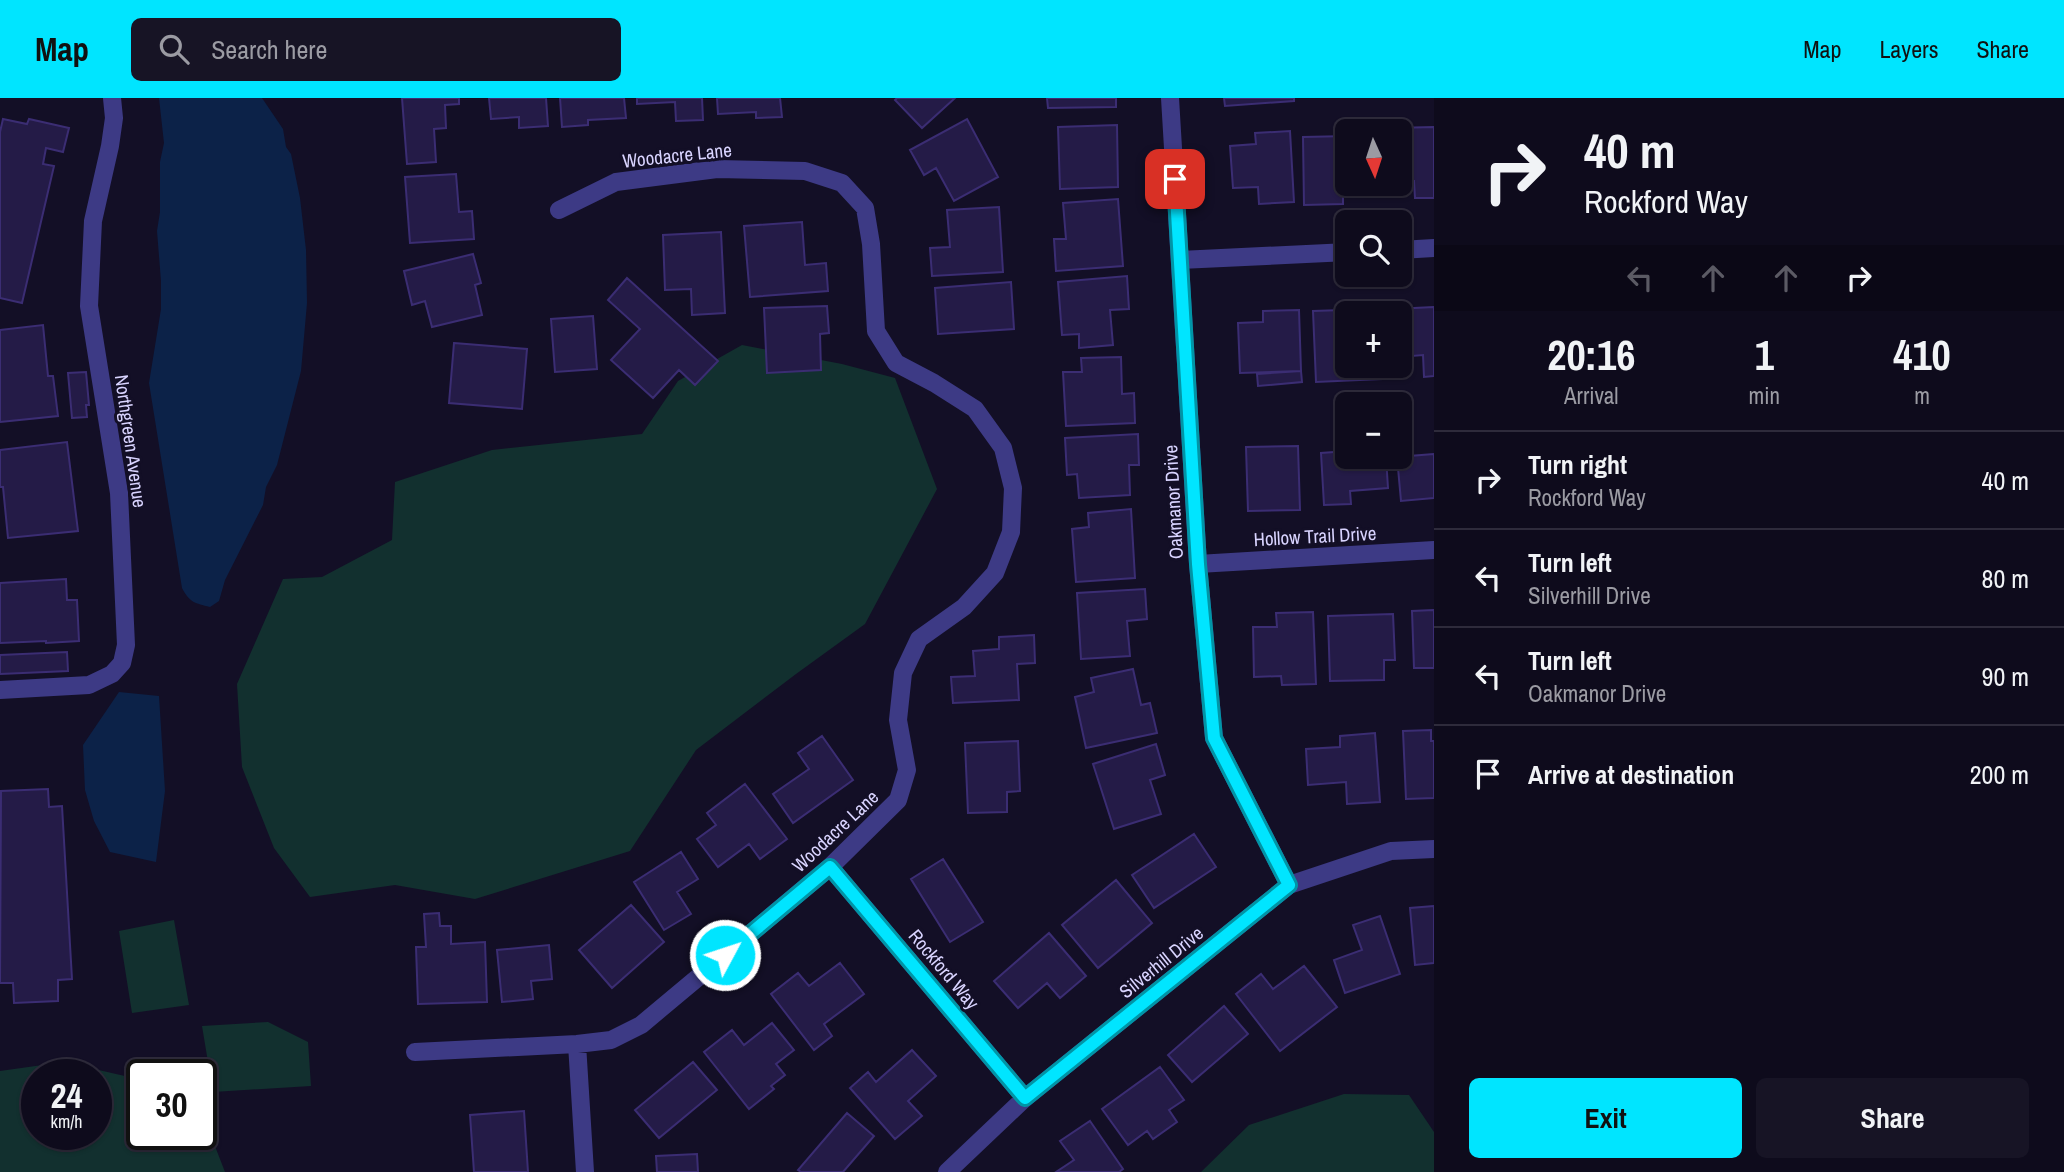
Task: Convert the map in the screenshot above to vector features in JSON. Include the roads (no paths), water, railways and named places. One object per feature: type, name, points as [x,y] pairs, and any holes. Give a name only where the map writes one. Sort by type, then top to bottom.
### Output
[{"type":"street","name":"Northgreen Avenue","points":[[0,690],[89,685],[112,674],[122,663],[126,645],[119,493],[89,306],[93,221],[110,146],[114,118],[112,98]]},
{"type":"street","name":"Oakmanor Drive","points":[[1170,98],[1198,564],[1214,738],[1289,885]]},
{"type":"street","name":"Woodacre Lane","points":[[415,1052],[611,1040],[641,1025],[830,867],[898,800],[907,770],[898,720],[903,673],[919,639],[964,607],[995,573],[1011,532],[1013,488],[1003,448],[975,409],[896,363],[876,331],[866,208],[842,183],[805,171],[717,169],[616,182],[559,210]]},
{"type":"street","points":[[1412,249],[1434,248]]},
{"type":"street","points":[[1180,260],[1335,253]]},
{"type":"street","name":"Hollow Trail Drive","points":[[1198,564],[1434,550]]},
{"type":"street","name":"Silverhill Drive","points":[[947,1172],[1025,1098],[1289,885],[1391,851],[1434,849]]},
{"type":"street","name":"Rockford Way","points":[[830,867],[1025,1098]]},
{"type":"street","points":[[577,1044],[585,1172]]},
{"type":"water","points":[[159,98],[262,98],[283,129],[286,147],[291,154],[306,250],[307,303],[301,371],[277,465],[266,487],[263,505],[225,580],[219,601],[210,607],[193,602],[182,588],[149,383],[161,309],[157,231],[160,212],[160,162],[164,143]]},
{"type":"water","points":[[119,692],[159,696],[165,791],[156,862],[110,852],[94,821],[85,790],[83,745]]}]
